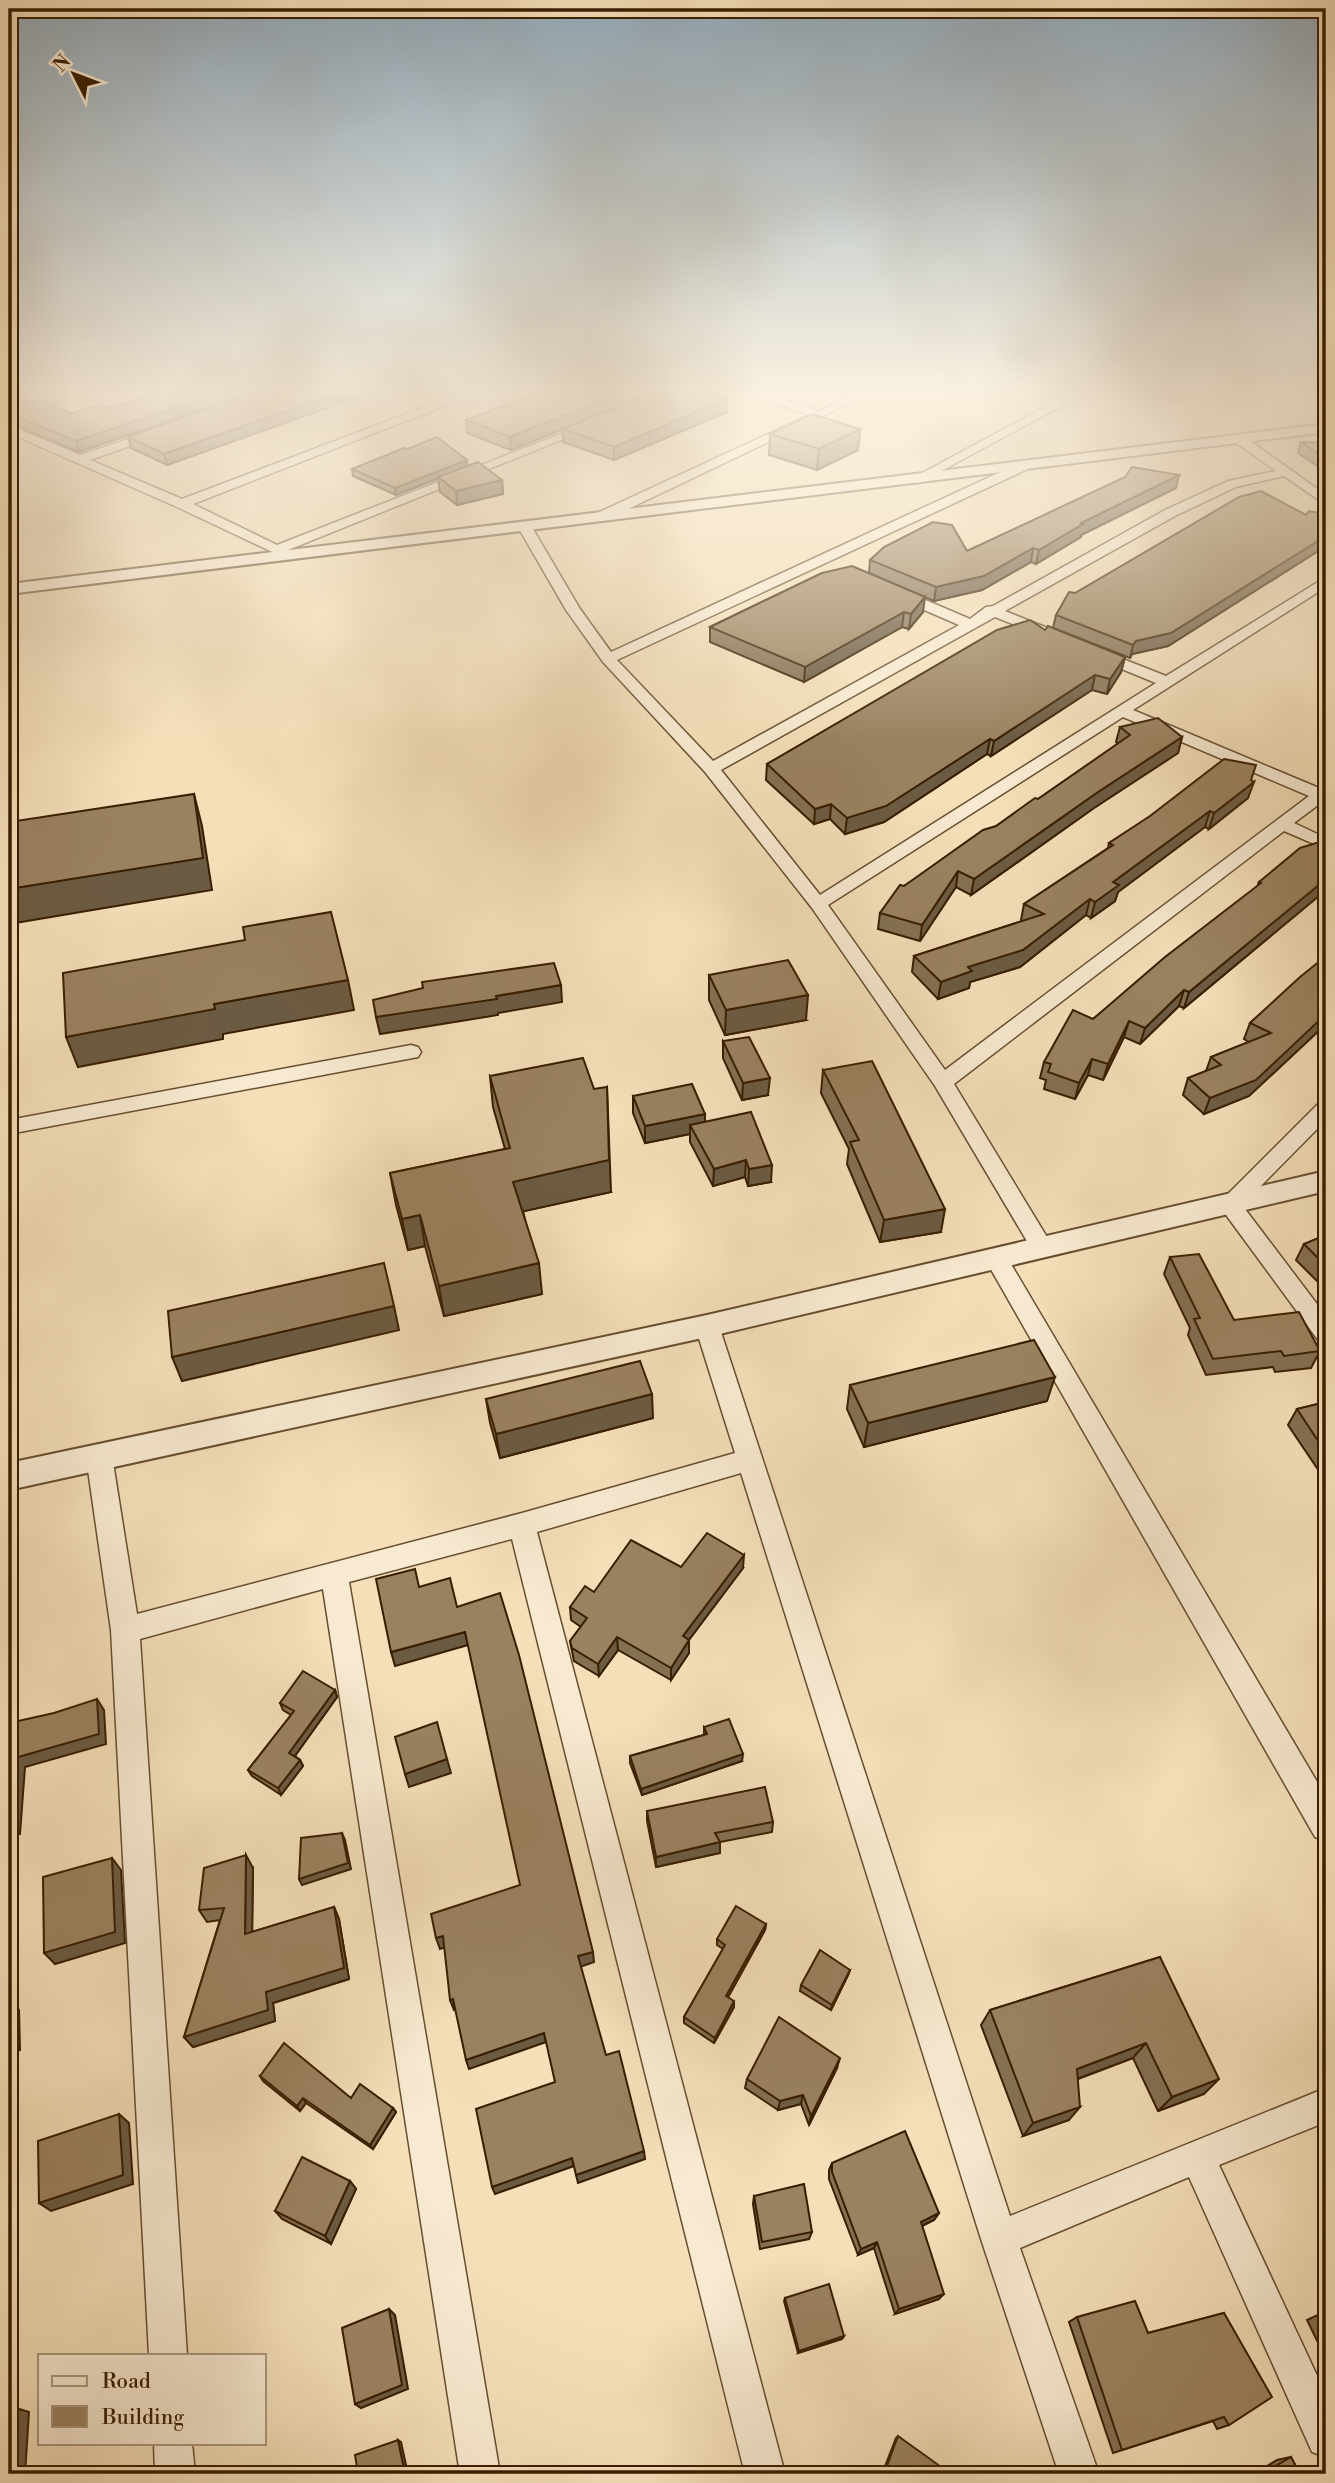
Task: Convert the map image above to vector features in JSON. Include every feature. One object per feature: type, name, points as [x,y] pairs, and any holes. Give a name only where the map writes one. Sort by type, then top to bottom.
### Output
[{"type":"street","points":[[190,508],[281,552],[389,508]]},
{"type":"street","points":[[598,518],[620,508]]},
{"type":"street","points":[[9,589],[281,552],[681,508]]},
{"type":"street","points":[[608,659],[828,564],[940,508]]},
{"type":"street","points":[[711,769],[991,610],[1182,508]]},
{"type":"street","points":[[525,527],[573,610],[608,659],[711,769],[818,904],[943,1082],[1042,1247]]},
{"type":"street","points":[[818,904],[1326,580]]},
{"type":"street","points":[[883,587],[968,623]]},
{"type":"street","points":[[991,610],[1167,682]]},
{"type":"street","points":[[1122,711],[1323,793]]},
{"type":"street","points":[[943,1082],[1323,793]]},
{"type":"street","points":[[1282,824],[1326,844]]},
{"type":"street","points":[[9,1128],[411,1052]]},
{"type":"street","points":[[1229,1204],[1326,1108]]},
{"type":"street","points":[[9,1477],[707,1326],[1326,1181]]},
{"type":"street","points":[[1229,1204],[1326,1333]]},
{"type":"street","points":[[997,1260],[1326,1826]]},
{"type":"street","points":[[707,1326],[999,2239],[1079,2474]]},
{"type":"street","points":[[99,1456],[125,1630],[168,2354]]},
{"type":"street","points":[[125,1630],[522,1525],[748,1460]]},
{"type":"street","points":[[522,1525],[765,2474]]},
{"type":"street","points":[[334,1574],[480,2474]]},
{"type":"street","points":[[999,2239],[1326,2105]]},
{"type":"street","points":[[1197,2156],[1326,2438]]},
{"type":"street","points":[[173,2444],[175,2474]]},
{"type":"building","points":[[1059,508],[1112,508],[1081,523],[1083,524],[1039,550],[1033,548],[984,576],[936,587],[870,560],[884,547],[933,522],[952,525],[967,551]]},
{"type":"building","points":[[1220,508],[1293,508],[1306,515],[1309,511],[1326,514],[1326,536],[1171,633],[1136,641],[1133,645],[1056,615],[1069,592],[1075,593]]},
{"type":"building","points":[[852,566],[925,597],[911,614],[904,612],[805,667],[710,627],[822,573]]},
{"type":"building","points":[[1030,620],[1045,630],[1048,626],[1125,657],[1110,679],[1095,675],[994,741],[990,739],[886,806],[847,818],[831,804],[815,809],[767,764],[997,630]]},
{"type":"building","points":[[1158,718],[1182,737],[974,879],[958,871],[922,925],[880,913],[900,885],[904,886],[983,830],[996,826],[1035,798],[1038,799],[1130,735],[1120,727]]},
{"type":"building","points":[[1224,759],[1256,765],[1251,780],[1254,782],[1214,813],[1210,811],[1113,882],[1119,885],[1095,902],[1090,899],[1023,950],[968,967],[972,971],[941,982],[914,956],[1044,914],[1024,904],[1113,845],[1109,843],[1150,816]]},
{"type":"building","points":[[194,794],[203,858],[9,889],[9,822]]},
{"type":"building","points":[[1326,840],[1326,879],[1189,992],[1184,990],[1145,1028],[1129,1021],[1108,1064],[1092,1059],[1079,1083],[1048,1072],[1051,1064],[1044,1062],[1073,1010],[1093,1019],[1165,957],[1261,883],[1259,882],[1300,848]]},
{"type":"building","points":[[331,912],[348,980],[214,1004],[215,1009],[66,1037],[63,973],[245,940],[243,927]]},
{"type":"building","points":[[1326,956],[1326,1014],[1256,1080],[1210,1098],[1188,1078],[1221,1065],[1211,1057],[1271,1033],[1250,1023]]},
{"type":"building","points":[[788,960],[808,995],[726,1010],[709,975]]},
{"type":"building","points":[[554,963],[561,985],[496,996],[497,999],[376,1017],[373,1000],[423,988],[422,982]]},
{"type":"building","points":[[749,1037],[770,1078],[743,1083],[723,1041]]},
{"type":"building","points":[[583,1058],[594,1089],[607,1087],[609,1160],[513,1182],[539,1263],[439,1286],[420,1215],[402,1219],[390,1173],[510,1148],[490,1076]]},
{"type":"building","points":[[872,1061],[945,1209],[884,1220],[850,1142],[859,1140],[823,1070]]},
{"type":"building","points":[[692,1084],[705,1114],[645,1126],[633,1096]]},
{"type":"building","points":[[751,1112],[772,1165],[749,1169],[746,1160],[714,1169],[690,1125]]},
{"type":"building","points":[[1326,1235],[1326,1266],[1304,1244]]},
{"type":"building","points":[[1199,1254],[1234,1320],[1299,1312],[1320,1351],[1284,1356],[1281,1351],[1213,1359],[1194,1319],[1200,1318],[1170,1257]]},
{"type":"building","points":[[384,1263],[394,1306],[172,1357],[168,1311]]},
{"type":"building","points":[[1034,1340],[1055,1377],[868,1423],[850,1385]]},
{"type":"building","points":[[640,1361],[652,1394],[496,1434],[486,1399]]},
{"type":"building","points":[[1326,1402],[1326,1453],[1297,1409]]},
{"type":"building","points":[[707,1533],[744,1555],[683,1636],[689,1640],[671,1668],[617,1637],[598,1664],[572,1648],[570,1641],[587,1618],[570,1607],[585,1586],[594,1592],[631,1540],[681,1567]]},
{"type":"building","points":[[415,1569],[419,1587],[450,1578],[457,1607],[500,1593],[519,1655],[593,1952],[578,1956],[606,2055],[619,2051],[644,2151],[576,2175],[572,2158],[492,2187],[476,2109],[555,2082],[544,2033],[466,2060],[453,1999],[450,2000],[443,1936],[436,1938],[431,1914],[520,1885],[465,1632],[391,1652],[376,1579]]},
{"type":"building","points":[[303,1671],[335,1690],[289,1753],[300,1760],[278,1788],[248,1770],[294,1711],[280,1703]]},
{"type":"building","points":[[97,1699],[99,1734],[18,1757],[12,1824],[9,1825],[9,1723],[54,1713]]},
{"type":"building","points":[[729,1719],[743,1754],[641,1789],[630,1756],[707,1734],[704,1727]]},
{"type":"building","points":[[437,1722],[447,1759],[405,1774],[395,1737]]},
{"type":"building","points":[[765,1787],[773,1822],[715,1833],[720,1842],[656,1857],[647,1811]]},
{"type":"building","points":[[342,1833],[348,1863],[299,1879],[301,1838]]},
{"type":"building","points":[[246,1855],[245,1934],[334,1907],[344,1968],[266,1992],[268,2010],[184,2037],[224,1908],[199,1910],[204,1868]]},
{"type":"building","points":[[112,1858],[115,1932],[44,1953],[43,1877]]},
{"type":"building","points":[[736,1906],[766,1924],[726,1996],[734,2001],[715,2038],[684,2017],[725,1945],[717,1939]]},
{"type":"building","points":[[820,1950],[850,1970],[832,2005],[801,1985]]},
{"type":"building","points":[[1160,1957],[1219,2079],[1172,2097],[1146,2043],[1077,2069],[1080,2107],[1033,2123],[990,2010]]},
{"type":"building","points":[[13,2004],[14,2045],[9,2047],[9,2006]]},
{"type":"building","points":[[779,2017],[840,2058],[811,2116],[803,2095],[780,2101],[747,2079]]},
{"type":"building","points":[[284,2043],[351,2098],[360,2084],[393,2108],[370,2145],[303,2098],[297,2106],[260,2076]]},
{"type":"building","points":[[119,2114],[123,2175],[39,2203],[38,2141]]},
{"type":"building","points":[[905,2131],[939,2213],[921,2222],[944,2294],[899,2309],[877,2242],[861,2249],[832,2172],[832,2163]]},
{"type":"building","points":[[302,2157],[350,2181],[325,2236],[275,2211]]},
{"type":"building","points":[[804,2184],[812,2232],[762,2242],[754,2196]]},
{"type":"building","points":[[829,2284],[844,2336],[799,2351],[785,2298]]},
{"type":"building","points":[[1135,2301],[1148,2333],[1224,2313],[1272,2397],[1229,2425],[1224,2417],[1122,2450],[1077,2317]]},
{"type":"building","points":[[389,2309],[402,2385],[355,2404],[342,2328]]},
{"type":"building","points":[[1326,2311],[1326,2326],[1320,2314]]},
{"type":"building","points":[[16,2408],[11,2474],[9,2474],[9,2409]]},
{"type":"building","points":[[898,2436],[944,2469],[942,2474],[884,2474]]},
{"type":"building","points":[[398,2440],[405,2474],[358,2474],[355,2455]]},
{"type":"building","points":[[1291,2457],[1300,2474],[1262,2474]]}]
